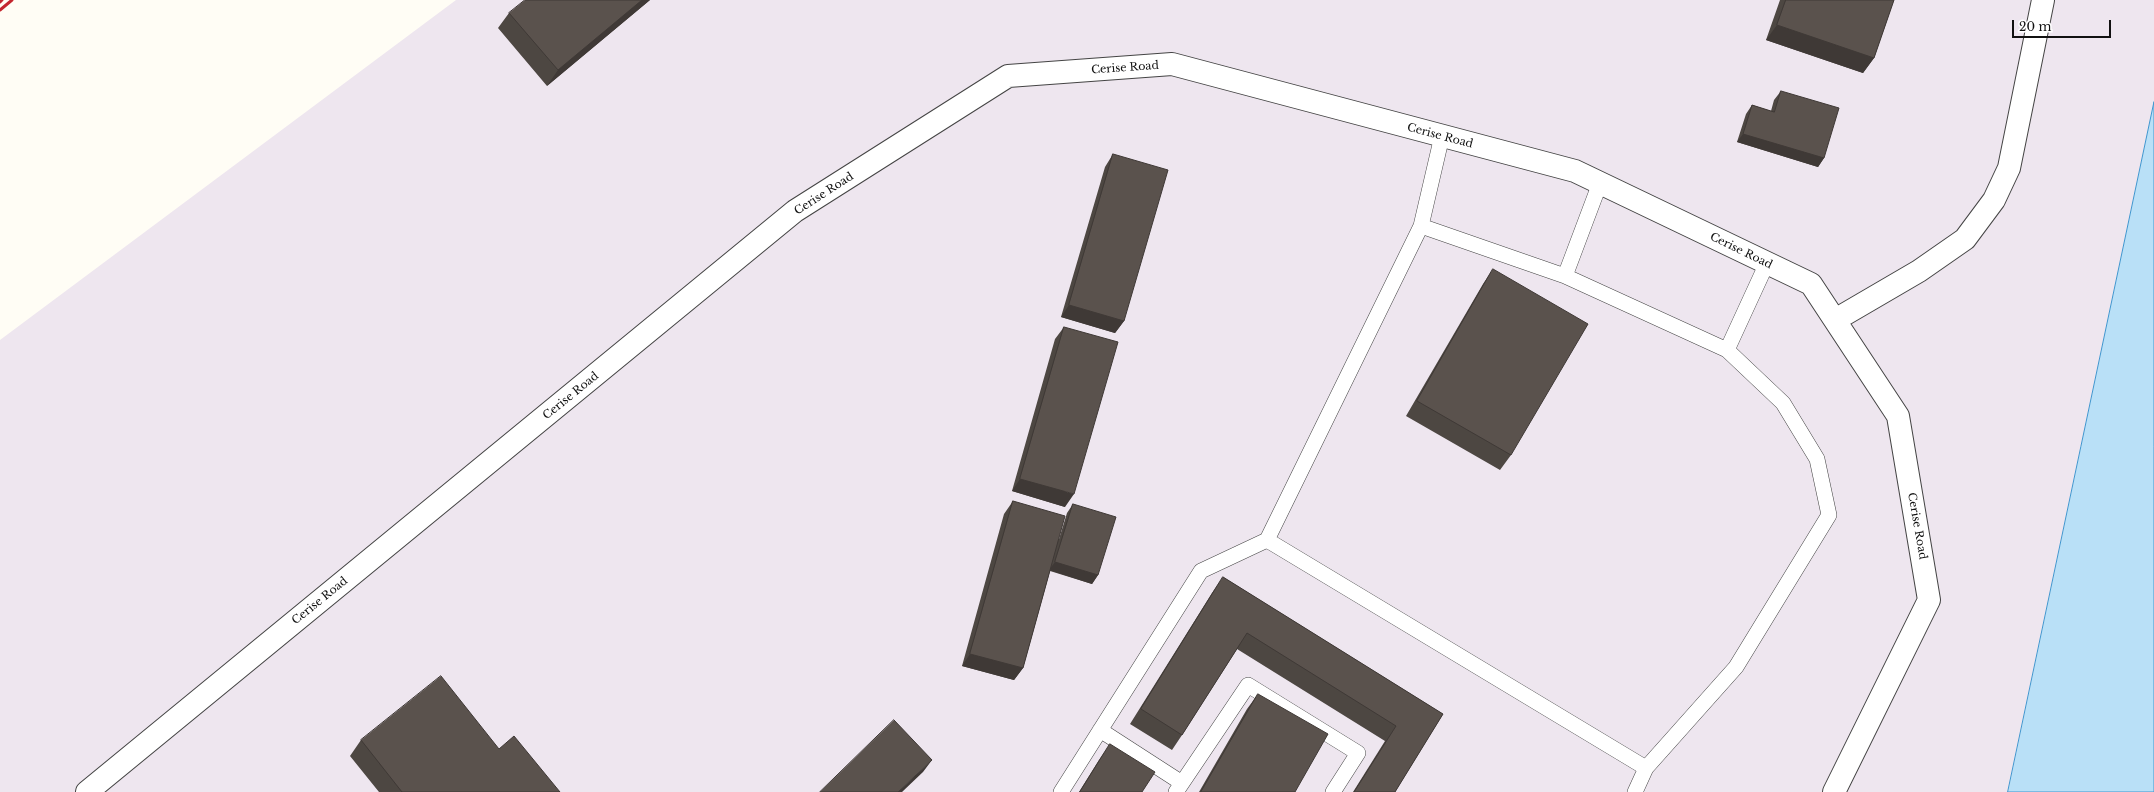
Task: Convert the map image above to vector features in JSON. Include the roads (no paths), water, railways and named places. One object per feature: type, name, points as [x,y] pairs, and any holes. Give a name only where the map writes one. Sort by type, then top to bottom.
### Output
[{"type":"street","points":[[1835,320],[1919,271],[1966,239],[1994,200],[2009,168],[2043,0]]},
{"type":"street","name":"Cerise Road","points":[[87,792],[795,212],[1008,76],[1172,64],[1575,171],[1811,284],[1898,416],[1929,600],[1834,792]]},
{"type":"lane","points":[[1061,792],[1201,571],[1267,540],[1421,226],[1442,136]]},
{"type":"lane","points":[[1565,276],[1600,183]]},
{"type":"lane","points":[[1421,226],[1565,276],[1727,350],[1783,403],[1817,459],[1829,515],[1736,667],[1646,768],[1635,792]]},
{"type":"lane","points":[[1727,350],[1767,263]]},
{"type":"lane","points":[[1267,540],[1646,768]]},
{"type":"lane","points":[[1100,730],[1179,787],[1248,685],[1358,753],[1333,792]]},
{"type":"water","points":[[2154,102],[2154,792],[2008,792]]},
{"type":"railway","points":[[0,10],[12,0]]}]
